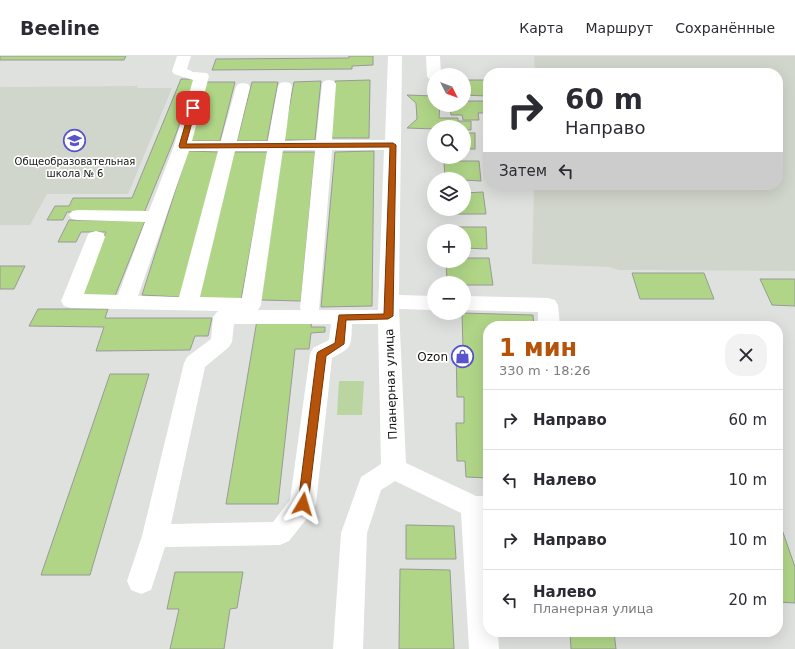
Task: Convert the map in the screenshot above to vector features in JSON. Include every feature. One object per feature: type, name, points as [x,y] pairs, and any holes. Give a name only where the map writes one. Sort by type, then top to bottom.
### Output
[{"type":"street","points":[[126,301],[182,146],[202,76],[191,76],[179,71],[184,56]]},
{"type":"street","name":"Планерная улица","points":[[394,468],[389,309],[396,56]]},
{"type":"street","points":[[433,56],[433,68]]},
{"type":"street","points":[[310,308],[329,84]]},
{"type":"street","points":[[251,305],[285,86]]},
{"type":"street","points":[[188,303],[243,87]]},
{"type":"street","points":[[182,146],[393,145]]},
{"type":"street","points":[[78,215],[157,217]]},
{"type":"street","points":[[96,237],[71,301],[126,301],[310,308],[389,309]]},
{"type":"street","points":[[471,303],[548,305],[549,321]]},
{"type":"street","points":[[141,581],[155,536],[196,363],[221,342],[224,317],[342,317],[427,304]]},
{"type":"street","points":[[155,536],[280,533],[303,504],[321,354],[340,344],[342,317]]},
{"type":"street","points":[[348,649],[354,533],[370,484],[394,468],[481,507],[483,602]]},
{"type":"street","points":[[484,637],[484,649]]},
{"type":"shaded area","points":[[534,56],[795,56],[795,271],[619,270],[609,267],[532,264],[534,190],[783,190],[783,68],[535,68]]},
{"type":"shaded area","name":"Общеобразовательная школа № 6","points":[[138,86],[137,88],[172,88],[128,194],[47,194],[30,225],[0,225],[0,87]]},
{"type":"green space","points":[[339,381],[364,381],[362,415],[337,415]]},
{"type":"building","points":[[0,56],[126,56],[124,60],[0,60]]},
{"type":"building","points":[[349,56],[373,56],[373,65],[352,66],[352,69],[212,70],[216,59],[349,58]]},
{"type":"building","points":[[181,79],[196,79],[173,142],[144,213],[67,212],[63,220],[47,220],[55,206],[69,206],[73,198],[132,198]]},
{"type":"building","points":[[370,80],[369,138],[331,138],[335,81]]},
{"type":"building","points":[[471,80],[483,80],[483,96],[471,95]]},
{"type":"building","points":[[321,81],[315,140],[283,140],[294,82]]},
{"type":"building","points":[[205,82],[235,82],[220,141],[189,141]]},
{"type":"building","points":[[252,82],[278,82],[267,141],[237,141]]},
{"type":"building","points":[[407,95],[427,96],[427,112],[439,112],[439,118],[458,118],[458,120],[427,120],[427,129],[407,128],[417,119],[416,103]]},
{"type":"building","points":[[471,101],[483,101],[483,113],[478,113],[479,120],[463,120],[462,115],[451,115],[451,112],[471,112]]},
{"type":"building","points":[[471,133],[475,133],[475,149],[471,149]]},
{"type":"building","points":[[188,151],[219,152],[180,297],[142,295]]},
{"type":"building","points":[[374,151],[372,306],[321,307],[335,152]]},
{"type":"building","points":[[234,152],[268,152],[241,300],[198,301]]},
{"type":"building","points":[[282,152],[315,152],[301,301],[261,300]]},
{"type":"building","points":[[471,161],[479,161],[481,181],[471,180],[471,172],[445,172],[444,164],[471,164]]},
{"type":"building","points":[[483,192],[486,214],[471,214],[471,193]]},
{"type":"building","points":[[69,220],[145,221],[115,296],[77,295],[106,232],[81,232],[76,242],[58,242]]},
{"type":"building","points":[[471,227],[486,227],[487,249],[471,248]]},
{"type":"building","points":[[471,258],[489,258],[493,285],[471,285],[471,276],[447,276],[446,268],[471,268]]},
{"type":"building","points":[[0,266],[25,266],[14,289],[0,289]]},
{"type":"building","points":[[632,273],[704,273],[714,299],[640,299]]},
{"type":"building","points":[[760,279],[795,279],[795,306],[772,305]]},
{"type":"building","points":[[38,309],[108,309],[105,318],[212,318],[208,336],[195,336],[190,350],[96,351],[104,327],[29,326]]},
{"type":"building","points":[[471,313],[533,315],[534,321],[483,321],[483,478],[466,477],[465,461],[457,461],[456,423],[464,423],[464,397],[457,397],[456,349],[463,350],[462,320],[471,320]]},
{"type":"building","points":[[257,320],[312,320],[311,327],[325,327],[325,332],[311,333],[309,349],[295,349],[278,504],[226,504]]},
{"type":"building","points":[[110,374],[149,374],[90,575],[41,575]]},
{"type":"building","points":[[406,525],[454,526],[456,559],[406,559]]},
{"type":"building","points":[[783,532],[795,567],[795,603],[783,602]]},
{"type":"building","points":[[400,569],[450,570],[454,649],[399,649]]},
{"type":"building","points":[[175,572],[243,572],[237,608],[230,609],[224,649],[170,649],[179,609],[167,609]]},
{"type":"building","points":[[570,637],[615,637],[616,649],[571,649]]},
{"type":"place","name":"Общеобразовательная школа № 6","points":[[75,141]]},
{"type":"place","name":"Ozon","points":[[463,357]]},
{"type":"route","points":[[193,108],[182,146],[393,145],[388,316],[342,317],[340,344],[321,354],[303,504]]}]
